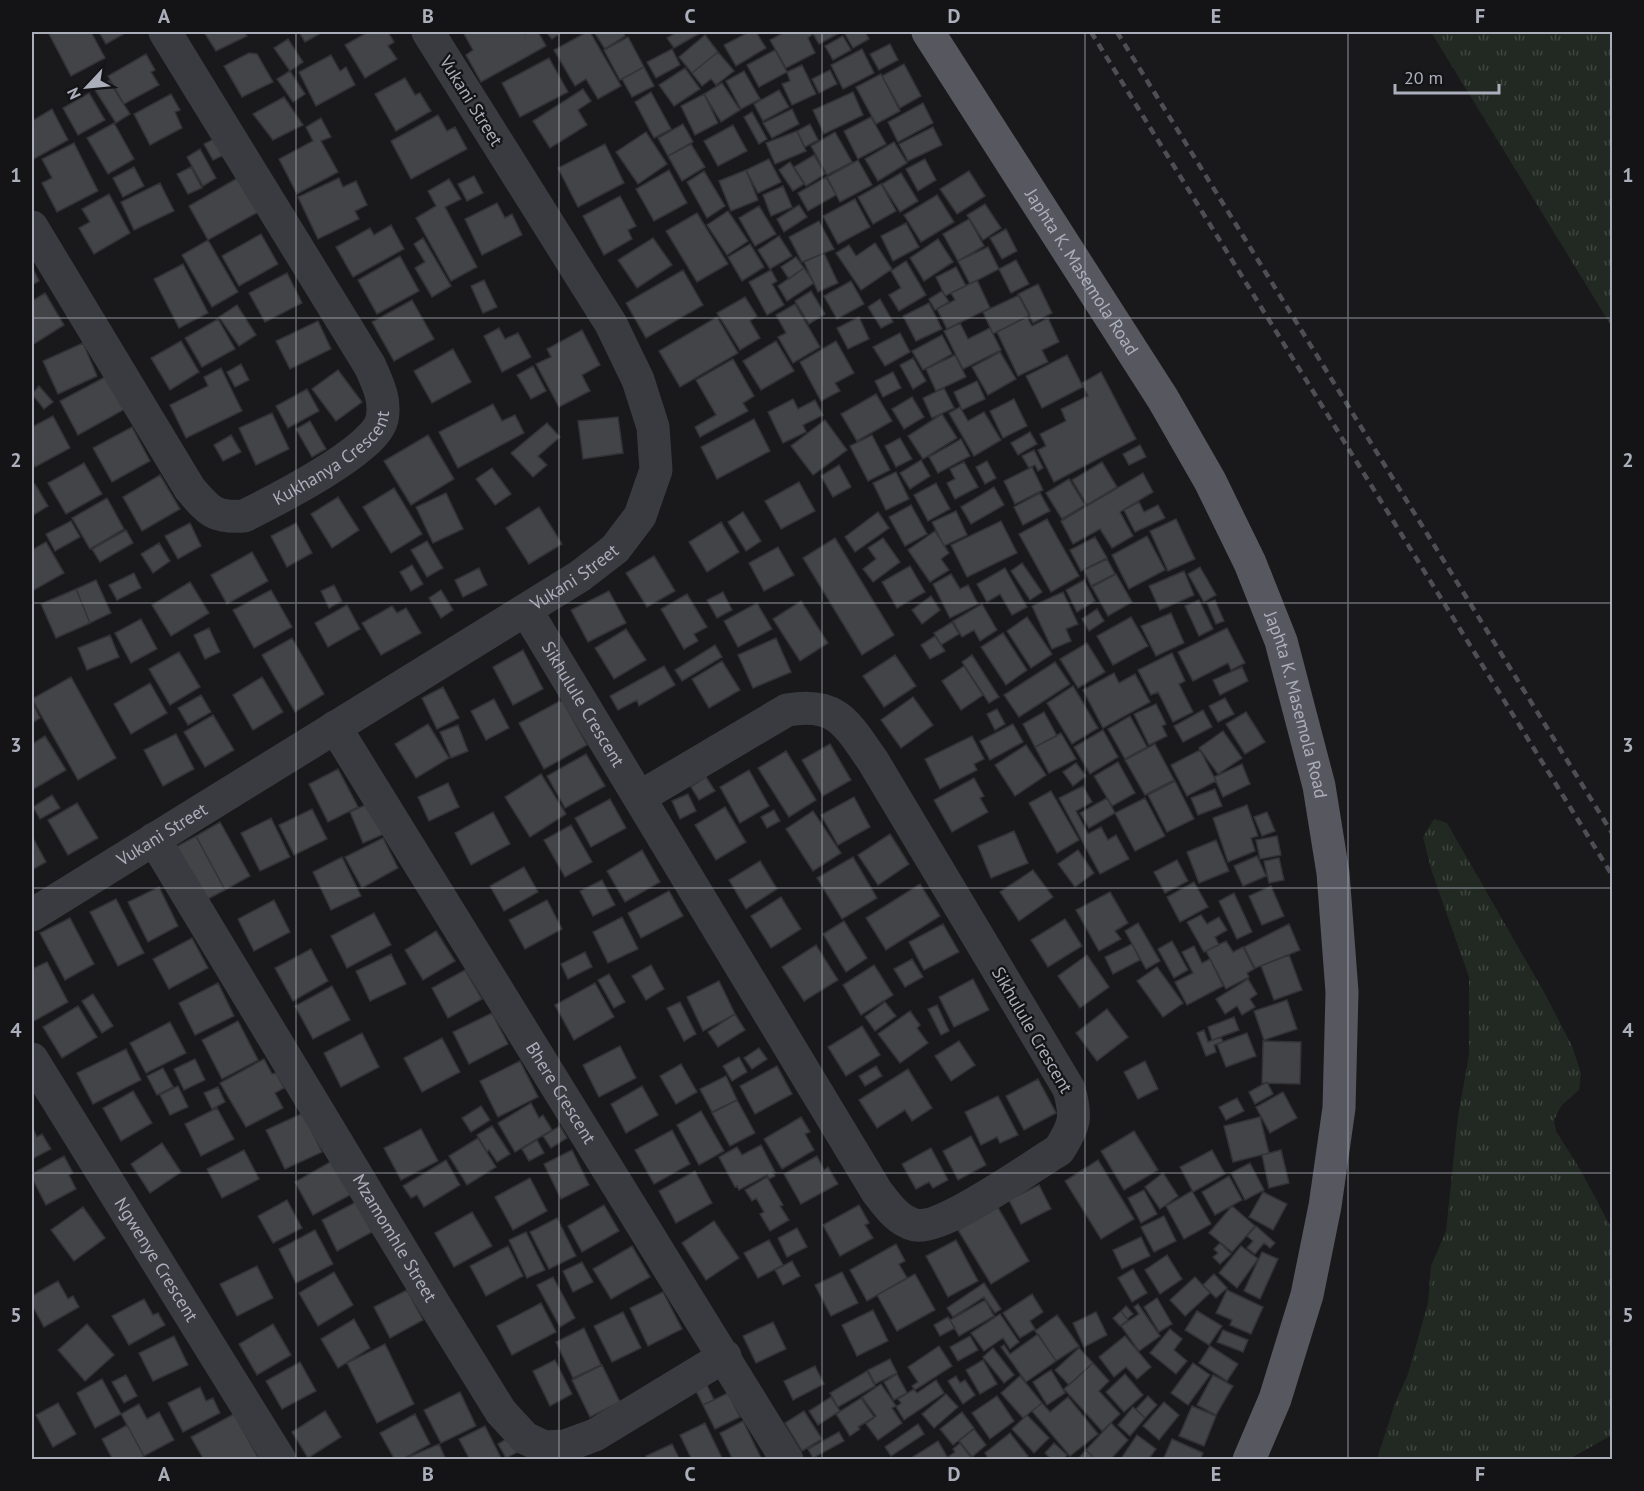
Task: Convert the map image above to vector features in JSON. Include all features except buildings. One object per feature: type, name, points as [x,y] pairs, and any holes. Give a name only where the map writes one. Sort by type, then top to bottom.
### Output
[{"type":"main road","name":"Japhta K. Masemola Road","points":[[928,32],[1163,399],[1210,481],[1250,563],[1281,640],[1319,786],[1333,873],[1342,992],[1339,1108],[1325,1206],[1307,1295],[1275,1399],[1249,1460]]},
{"type":"street","name":"Kukhanya Crescent","points":[[32,227],[190,489],[207,508],[225,517],[244,516],[355,453],[372,437],[382,421],[382,396],[370,366],[165,32]]},
{"type":"street","name":"Vukani Street","points":[[32,915],[580,576],[615,549],[639,516],[656,470],[654,427],[638,380],[611,324],[428,32]]},
{"type":"street","name":"Sikhulule Crescent","points":[[526,610],[876,1192],[896,1215],[915,1225],[933,1224],[953,1216],[1059,1149],[1070,1133],[1075,1111],[1069,1089],[873,761],[850,728],[827,710],[807,706],[787,710],[640,797]]},
{"type":"street","name":"Bhere Crescent","points":[[335,727],[725,1356],[787,1460]]},
{"type":"street","name":"Mzamomhle Street","points":[[154,839],[501,1412],[525,1438],[544,1447],[565,1446],[595,1435],[725,1356]]},
{"type":"street","name":"Ngwenye Crescent","points":[[32,1059],[280,1460]]},
{"type":"green space","points":[[1431,32],[1612,32],[1612,327]]},
{"type":"green space","points":[[1434,819],[1447,823],[1544,992],[1572,1046],[1581,1073],[1579,1090],[1561,1106],[1554,1120],[1556,1131],[1581,1171],[1612,1229],[1612,1435],[1569,1459],[1377,1459],[1395,1403],[1408,1374],[1428,1303],[1431,1266],[1446,1231],[1458,1116],[1469,1055],[1469,977],[1432,872],[1423,837]]},
{"type":"railway","points":[[1091,32],[1612,875]]},
{"type":"railway","points":[[1117,32],[1612,833]]}]
